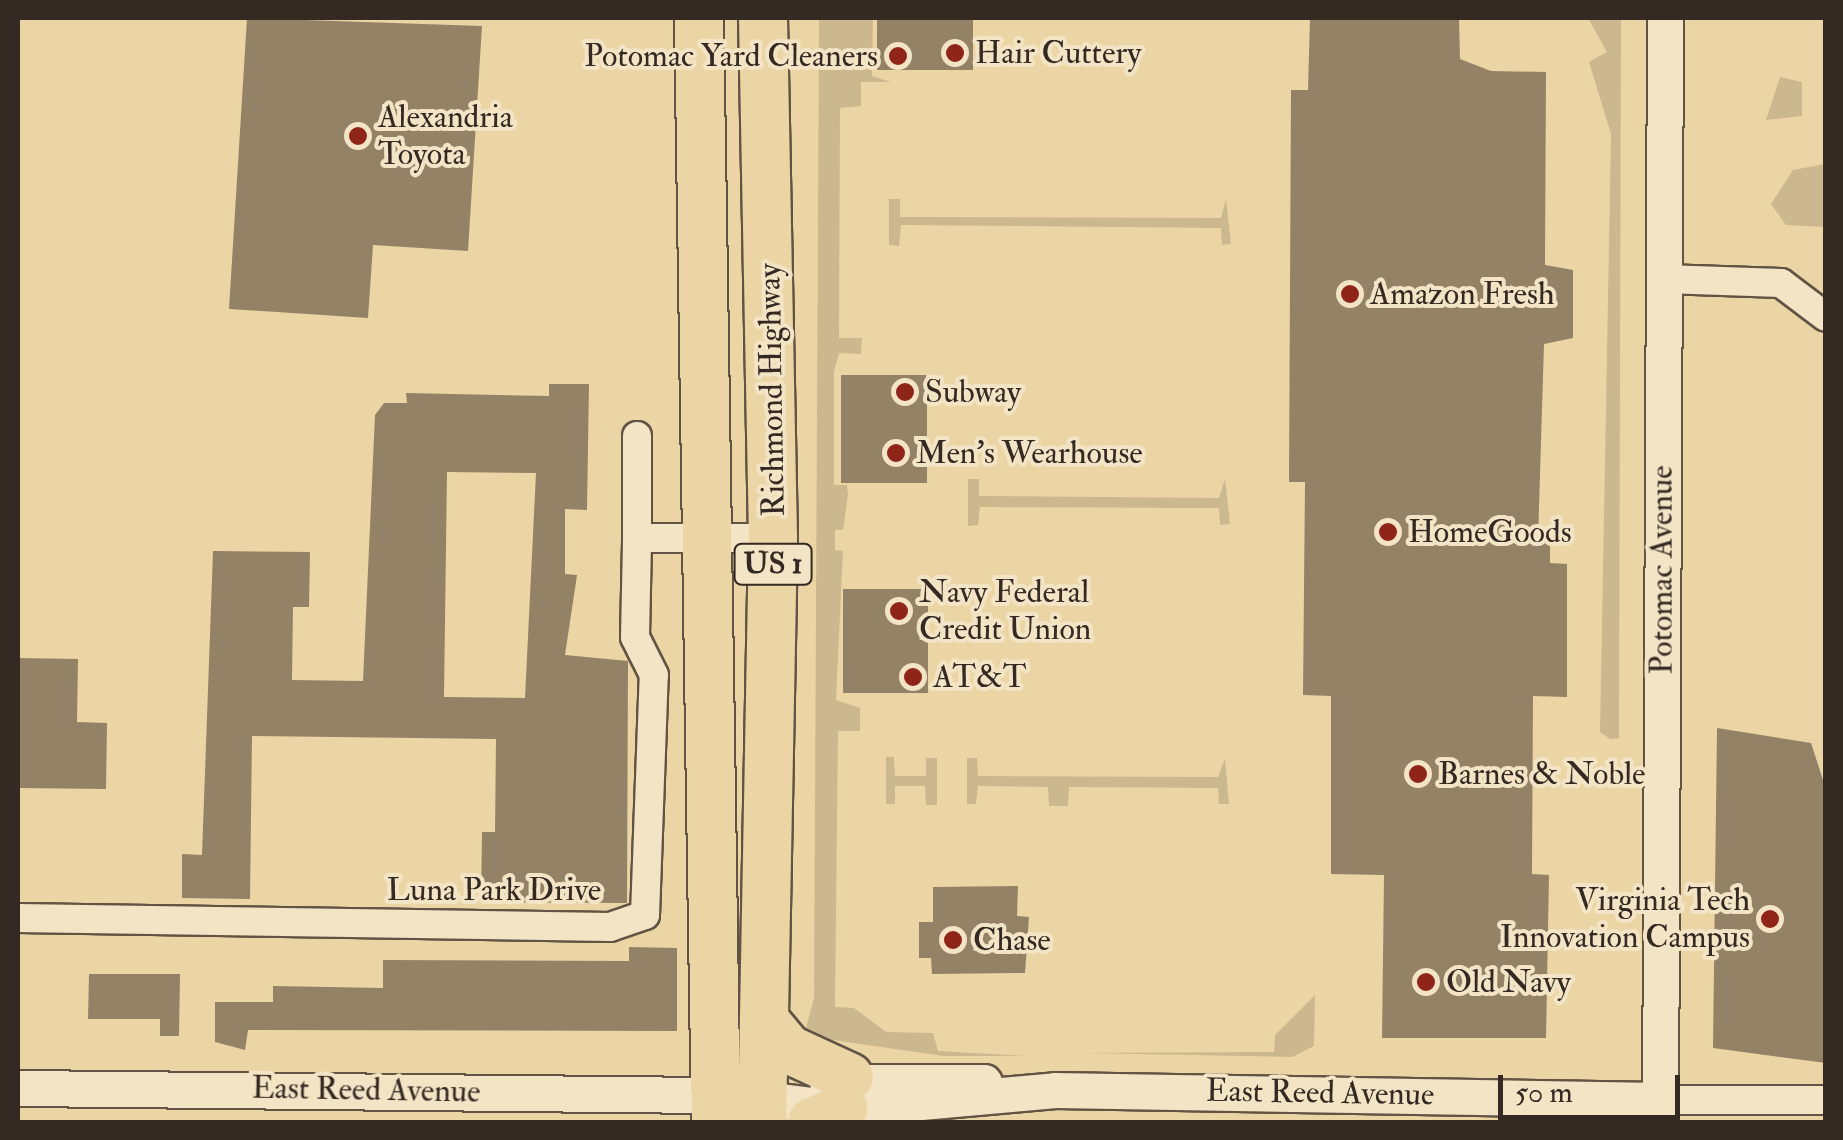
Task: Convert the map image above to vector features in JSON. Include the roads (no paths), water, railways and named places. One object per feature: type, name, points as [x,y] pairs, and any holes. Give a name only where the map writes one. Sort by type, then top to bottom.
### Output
[{"type":"highway","name":"Richmond Highway","points":[[698,18],[711,538],[714,1004],[764,1096]]},
{"type":"highway","name":"Richmond Highway","points":[[763,18],[773,538],[764,1096]]},
{"type":"street","name":"Potomac Avenue","points":[[1660,1111],[1666,18]]},
{"type":"street","points":[[1664,279],[1781,284],[1826,316]]},
{"type":"street","name":"Luna Park Drive","points":[[18,918],[610,928],[645,915],[654,675],[635,637],[636,436]]},
{"type":"street","points":[[637,538],[773,538]]},
{"type":"street","name":"East Reed Avenue","points":[[18,1088],[764,1096],[1055,1090],[1660,1111],[1826,1100]]},
{"type":"place","name":"Hair Cuttery","points":[[955,53]]},
{"type":"place","name":"Potomac Yard Cleaners","points":[[898,56]]},
{"type":"place","name":"Alexandria Toyota","points":[[358,136]]},
{"type":"place","name":"Amazon Fresh","points":[[1350,294]]},
{"type":"place","name":"Subway","points":[[905,392]]},
{"type":"place","name":"Men's Wearhouse","points":[[896,453]]},
{"type":"place","name":"HomeGoods","points":[[1388,532]]},
{"type":"place","name":"Navy Federal Credit Union","points":[[899,611]]},
{"type":"place","name":"AT&T","points":[[913,677]]},
{"type":"place","name":"Barnes & Noble","points":[[1418,774]]},
{"type":"place","name":"Virginia Tech Innovation Campus","points":[[1770,919]]},
{"type":"place","name":"Chase","points":[[953,940]]},
{"type":"place","name":"Old Navy","points":[[1426,982]]}]
